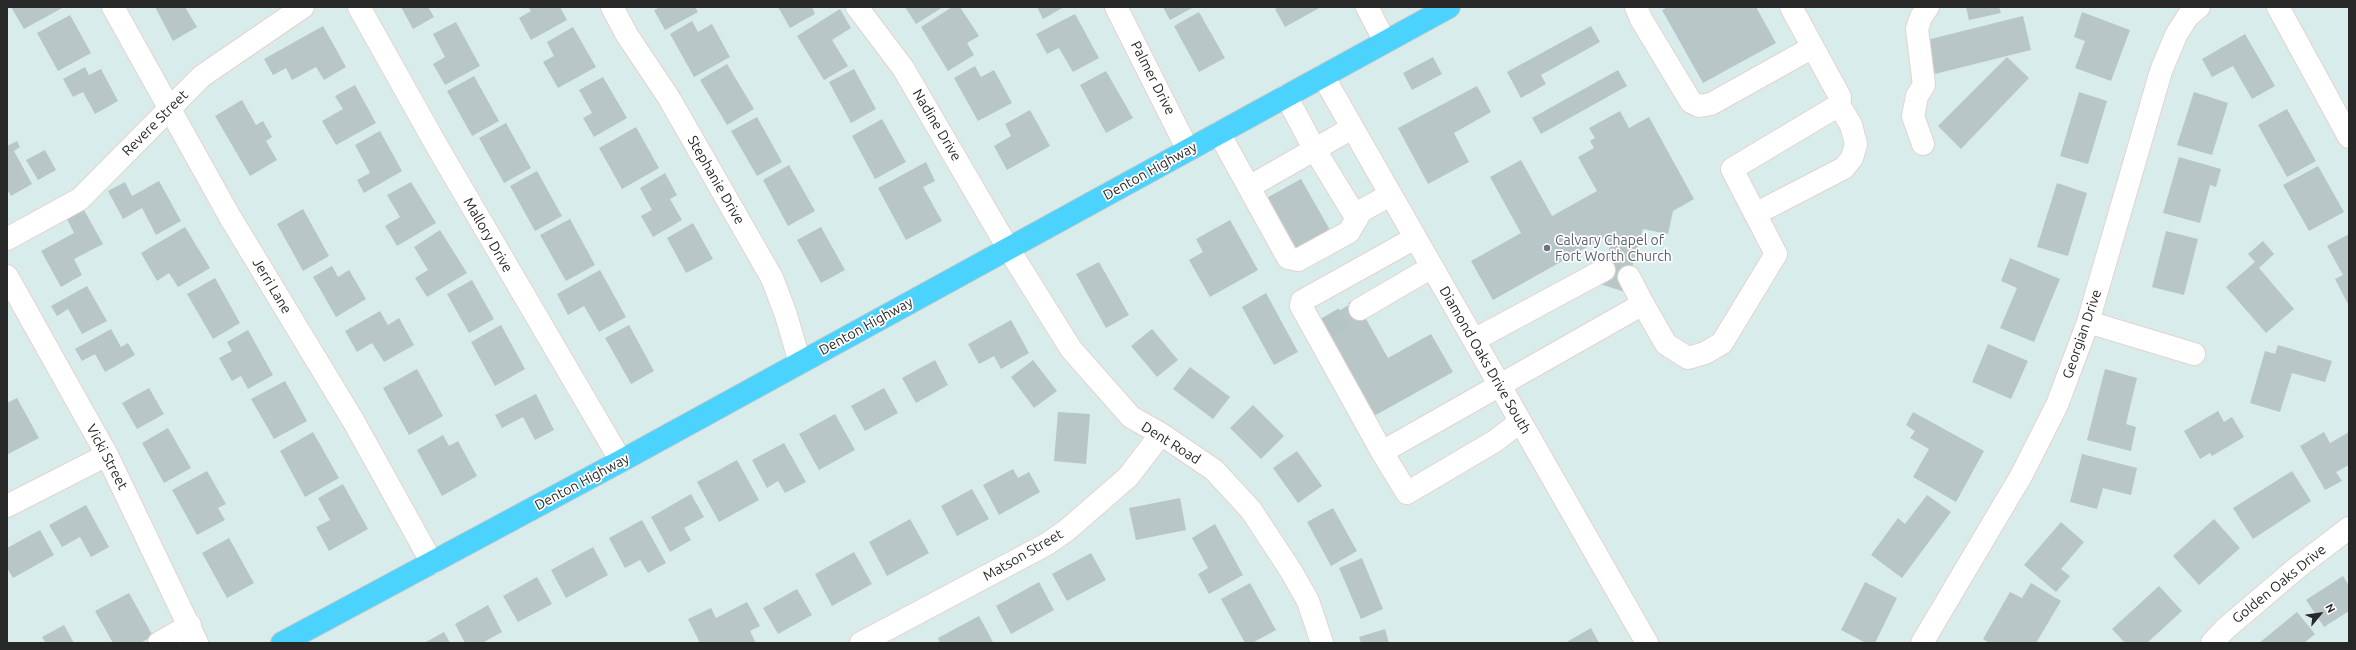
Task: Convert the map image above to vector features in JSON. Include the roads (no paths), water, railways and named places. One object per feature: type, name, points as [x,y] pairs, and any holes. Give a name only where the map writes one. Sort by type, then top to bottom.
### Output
[{"type":"main road","name":"Denton Highway","points":[[282,643],[621,461],[1449,7]]},
{"type":"street","name":"Jerri Lane","points":[[113,7],[230,217],[354,422],[432,563]]},
{"type":"street","name":"Revere Street","points":[[7,240],[80,199],[202,76],[304,7]]},
{"type":"street","name":"Mallory Drive","points":[[359,7],[438,148],[621,461]]},
{"type":"street","name":"Stephanie Drive","points":[[612,7],[627,34],[669,98],[772,278],[786,315],[800,363]]},
{"type":"street","name":"Nadine Drive","points":[[857,7],[903,68],[1008,248]]},
{"type":"street","name":"Palmer Drive","points":[[1116,7],[1144,58],[1188,150]]},
{"type":"street","points":[[1367,7],[1385,42]]},
{"type":"street","points":[[1636,7],[1691,102],[1699,106],[1711,104],[1813,47]]},
{"type":"street","points":[[1756,214],[1844,168],[1852,158],[1856,144],[1851,125],[1839,105],[1840,97],[1791,7]]},
{"type":"street","points":[[1923,144],[1913,116],[1917,96],[1924,85],[1917,29],[1921,17],[1928,7]]},
{"type":"street","name":"Georgian Drive","points":[[1922,643],[2025,468],[2057,405],[2088,322],[2161,71],[2176,35],[2188,16],[2199,7]]},
{"type":"street","points":[[2278,7],[2349,137]]},
{"type":"street","name":"Diamond Oaks Drive South","points":[[1322,76],[1647,643]]},
{"type":"street","points":[[1286,96],[1315,150],[1357,219]]},
{"type":"street","points":[[1629,277],[1666,344],[1688,358],[1705,353],[1722,343],[1776,254],[1732,169],[1839,105]]},
{"type":"street","points":[[1249,187],[1352,128]]},
{"type":"street","points":[[1219,133],[1288,258],[1298,260],[1349,232],[1361,211],[1390,195]]},
{"type":"street","points":[[1415,238],[1302,301],[1301,306],[1321,331],[1382,452],[1407,493],[1495,441],[1520,422]]},
{"type":"street","name":"Dent Road","points":[[1008,248],[1071,349],[1131,417],[1161,434],[1214,470],[1251,510],[1291,571],[1308,601],[1322,643]]},
{"type":"street","points":[[1360,309],[1432,268]]},
{"type":"street","points":[[1474,340],[1604,270]]},
{"type":"street","name":"Vicki Street","points":[[7,276],[107,455],[194,634]]},
{"type":"street","points":[[1382,452],[1472,399],[1500,386],[1643,304]]},
{"type":"street","points":[[2088,322],[2194,354]]},
{"type":"street","name":"Matson Street","points":[[861,643],[1046,544],[1067,530],[1128,477],[1161,434]]},
{"type":"street","points":[[7,506],[107,455]]},
{"type":"street","name":"Golden Oaks Drive","points":[[2212,643],[2226,628],[2292,572],[2349,528]]},
{"type":"street","points":[[159,643],[194,634]]},
{"type":"tunnel","points":[[1325,329],[1360,309]]},
{"type":"place","name":"Calvary Chapel of Fort Worth Church","points":[[1547,248]]}]
